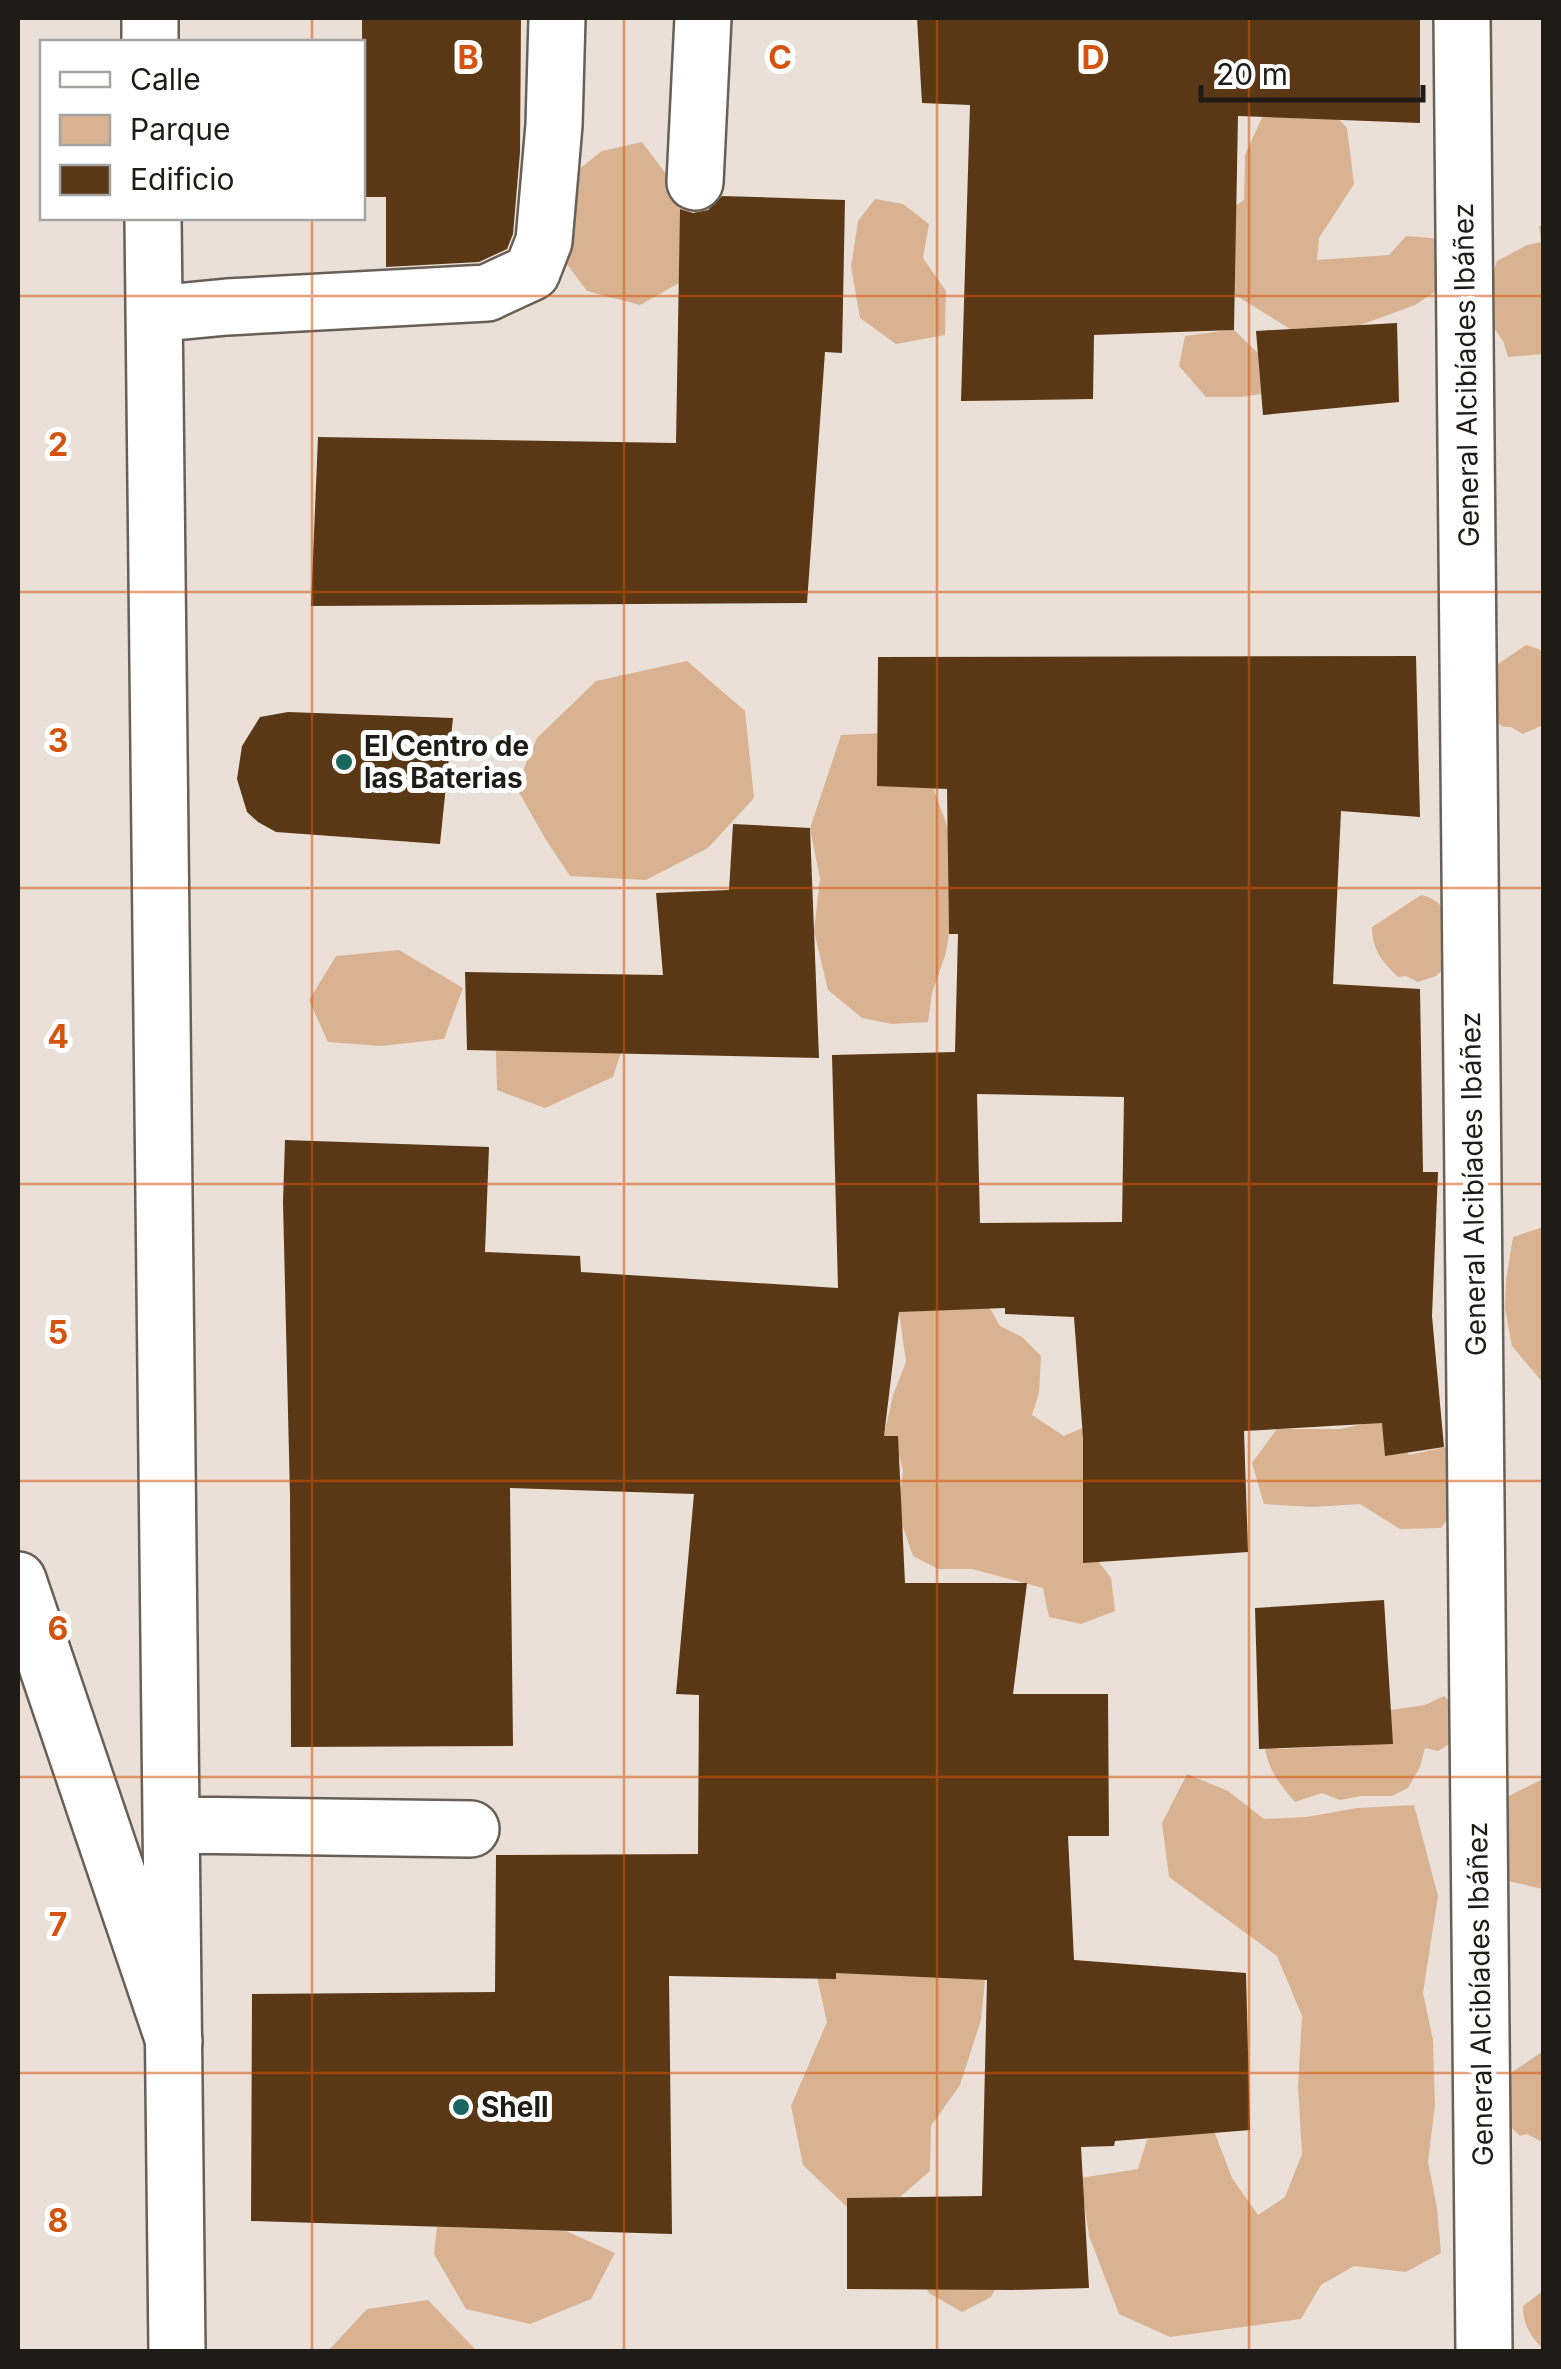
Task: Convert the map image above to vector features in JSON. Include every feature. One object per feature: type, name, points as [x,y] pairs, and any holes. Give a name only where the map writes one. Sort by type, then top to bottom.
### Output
[{"type":"main road","points":[[154,314],[227,306],[487,293],[532,272],[544,242],[554,125],[557,18]]},
{"type":"main road","points":[[695,182],[703,18]]},
{"type":"main road","name":"General Alcibíades Ibáñez","points":[[1462,18],[1484,2352]]},
{"type":"main road","points":[[153,220],[177,2352]]},
{"type":"main road","points":[[18,1580],[174,2041]]},
{"type":"main road","points":[[173,1825],[471,1829]]},
{"type":"green space","points":[[1321,99],[1347,128],[1354,184],[1319,238],[1317,260],[1389,255],[1406,236],[1444,239],[1444,286],[1415,305],[1358,326],[1290,329],[1219,285],[1219,217],[1244,200],[1245,155],[1269,102]]},
{"type":"green space","points":[[642,142],[681,194],[679,283],[640,305],[587,291],[554,247],[559,185],[602,151]]},
{"type":"green space","points":[[875,199],[903,204],[929,224],[923,258],[946,291],[945,335],[896,344],[860,318],[851,267],[858,221]]},
{"type":"green space","points":[[1543,225],[1543,354],[1508,357],[1503,341],[1487,318],[1487,292],[1497,261],[1541,242],[1539,226]]},
{"type":"green space","points":[[1234,330],[1258,353],[1261,394],[1206,397],[1179,366],[1185,336]]},
{"type":"green space","points":[[1526,645],[1543,654],[1543,725],[1523,734],[1503,727],[1488,715],[1476,679]]},
{"type":"green space","points":[[687,661],[745,711],[754,798],[708,848],[646,880],[570,876],[516,787],[537,738],[596,681]]},
{"type":"green space","points":[[882,733],[877,786],[926,769],[948,828],[949,934],[928,1022],[892,1024],[862,1018],[828,990],[814,931],[820,879],[810,828],[841,735]]},
{"type":"green space","points":[[1421,895],[1432,899],[1445,912],[1452,961],[1436,976],[1418,982],[1398,977],[1387,966],[1376,949],[1372,927]]},
{"type":"green space","points":[[399,950],[463,988],[444,1039],[381,1046],[328,1042],[309,1000],[336,956]]},
{"type":"green space","points":[[495,1021],[624,1043],[613,1077],[545,1108],[497,1090]]},
{"type":"green space","points":[[1544,1227],[1543,1383],[1512,1346],[1505,1309],[1513,1237]]},
{"type":"green space","points":[[982,1294],[1000,1326],[1022,1337],[1041,1356],[1039,1393],[1032,1415],[1064,1436],[1082,1428],[1096,1481],[1090,1550],[1111,1578],[1115,1611],[1081,1624],[1049,1617],[1043,1588],[972,1569],[938,1569],[913,1556],[898,1513],[903,1471],[900,1458],[883,1439],[893,1395],[906,1362],[899,1312]]},
{"type":"green space","points":[[1382,1420],[1409,1455],[1446,1447],[1476,1481],[1441,1528],[1400,1529],[1360,1504],[1264,1504],[1252,1463],[1277,1429],[1340,1429]]},
{"type":"green space","points":[[1444,1696],[1458,1710],[1460,1738],[1438,1751],[1425,1748],[1408,1788],[1392,1796],[1340,1800],[1322,1793],[1295,1802],[1269,1763],[1262,1716],[1277,1749],[1352,1746],[1384,1711],[1425,1705]]},
{"type":"green space","points":[[1187,1774],[1228,1791],[1264,1819],[1414,1805],[1438,1896],[1423,1993],[1433,2040],[1435,2105],[1428,2162],[1441,2253],[1406,2272],[1354,2266],[1321,2285],[1301,2319],[1170,2337],[1119,2314],[1089,2236],[1080,2178],[1138,2169],[1147,2140],[1180,2127],[1214,2131],[1232,2178],[1258,2215],[1285,2197],[1302,2154],[1298,2086],[1302,2016],[1277,1956],[1169,1877],[1162,1823]]},
{"type":"green space","points":[[1543,1779],[1543,1889],[1508,1881],[1503,1843],[1509,1796]]},
{"type":"green space","points":[[807,1933],[985,1980],[981,2020],[960,2085],[931,2126],[930,2171],[900,2197],[848,2208],[803,2165],[791,2106],[827,2022]]},
{"type":"green space","points":[[1543,2052],[1540,2141],[1527,2134],[1520,2136],[1505,2121],[1493,2085]]},
{"type":"green space","points":[[437,2227],[566,2231],[615,2253],[591,2299],[530,2324],[466,2309],[434,2254]]},
{"type":"green space","points":[[916,2268],[1005,2271],[991,2297],[962,2312],[929,2293]]},
{"type":"green space","points":[[1543,2291],[1543,2349],[1528,2329],[1523,2306]]},
{"type":"green space","points":[[428,2300],[477,2351],[328,2351],[367,2309]]},
{"type":"building","points":[[362,18],[521,18],[520,152],[513,234],[507,249],[479,262],[386,267],[386,197],[365,197]]},
{"type":"building","points":[[917,18],[1420,18],[1420,123],[1238,116],[1234,330],[1094,335],[1093,399],[961,401],[970,105],[922,103]]},
{"type":"building","points":[[722,196],[845,200],[842,353],[825,352],[807,603],[311,606],[318,437],[676,443],[680,209],[693,213],[708,210]]},
{"type":"building","points":[[1397,323],[1399,402],[1263,415],[1256,331]]},
{"type":"building","points":[[1416,656],[1420,817],[1341,811],[1333,984],[1420,989],[1423,1172],[1438,1172],[1432,1316],[1444,1447],[1385,1456],[1382,1423],[1244,1431],[1248,1552],[1083,1563],[1083,1438],[1074,1317],[1005,1314],[1005,1308],[899,1312],[884,1436],[898,1436],[905,1583],[1027,1583],[1013,1694],[1108,1694],[1109,1836],[1068,1836],[1074,1960],[1246,1973],[1250,2130],[1081,2147],[1089,2288],[847,2289],[847,2198],[982,2196],[987,1980],[836,1973],[836,1979],[669,1976],[672,2234],[251,2221],[252,1994],[495,1992],[496,1855],[698,1854],[699,1695],[676,1694],[694,1494],[510,1488],[513,1746],[291,1747],[285,1140],[489,1147],[485,1252],[580,1256],[581,1272],[838,1288],[832,1055],[955,1052],[958,934],[949,934],[947,789],[877,786],[878,657]],"holes":[[[977,1094],[1124,1097],[1122,1222],[980,1223]]]},
{"type":"building","name":"El Centro de las Baterias","points":[[288,712],[453,718],[440,844],[276,832],[258,822],[247,812],[237,779],[242,746],[260,717]]},
{"type":"building","points":[[733,824],[810,828],[819,1058],[467,1050],[465,972],[663,975],[656,893],[729,890]]},
{"type":"building","points":[[1384,1600],[1393,1744],[1259,1749],[1255,1608]]},
{"type":"place","name":"El Centro de las Baterias","points":[[344,762]]},
{"type":"place","name":"Shell","points":[[461,2107]]}]
